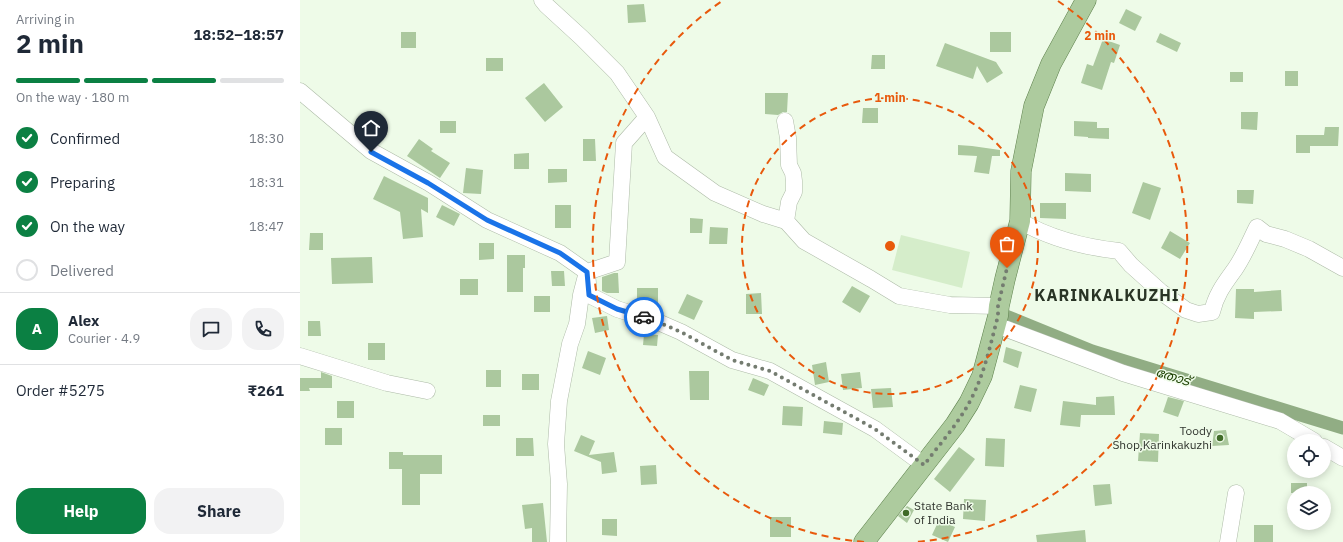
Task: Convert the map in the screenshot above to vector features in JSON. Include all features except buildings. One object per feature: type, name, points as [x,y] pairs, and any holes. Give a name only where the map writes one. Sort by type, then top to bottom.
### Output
[{"type":"main road","points":[[864,542],[955,425],[969,403],[982,376],[1020,222],[1021,171],[1034,106],[1051,64],[1086,0]]},
{"type":"street","points":[[542,0],[617,73],[647,117],[665,157],[715,193],[762,214],[786,221],[804,241],[898,296],[950,305],[997,316],[1123,373],[1280,421],[1302,434]]},
{"type":"street","points":[[300,91],[371,152],[428,183],[487,220],[560,253],[587,272],[589,295],[617,309],[658,322],[732,360],[770,371],[875,429],[924,465]]},
{"type":"street","points":[[587,272],[617,262],[624,143],[647,117]]},
{"type":"street","points":[[785,121],[788,138],[789,165],[794,181],[794,192],[789,202],[786,221]]},
{"type":"street","points":[[1020,222],[1038,232],[1058,239],[1096,248],[1119,251],[1131,265],[1161,292],[1186,310],[1198,314],[1212,312],[1222,285],[1235,268],[1257,227],[1266,234],[1285,239],[1309,249],[1343,268]]},
{"type":"street","points":[[558,542],[559,484],[556,444],[559,401],[570,344],[577,324],[581,295],[587,272]]},
{"type":"street","points":[[300,356],[387,383],[427,391]]},
{"type":"street","points":[[1331,451],[1343,458]]},
{"type":"street","points":[[1228,542],[1236,493]]},
{"type":"green space","points":[[901,235],[970,252],[962,288],[892,270]]},
{"type":"waterway","name":"തോട്","points":[[1006,316],[1092,351],[1343,428]]},
{"type":"way so far","points":[[644,317],[681,332],[732,360],[770,371],[875,429],[924,465],[955,425],[969,403],[982,376],[998,316],[998,306],[1007,268]]},
{"type":"place","name":"Toody Shop,Karinkakuzhi","points":[[1220,438]]},
{"type":"place","name":"State Bank of India","points":[[906,513]]},
{"type":"district","name":"KARINKALKUZHI","points":[[1107,295]]},
{"type":"route","points":[[371,152],[428,183],[487,220],[560,253],[587,272],[589,295],[617,309],[644,317]]}]
